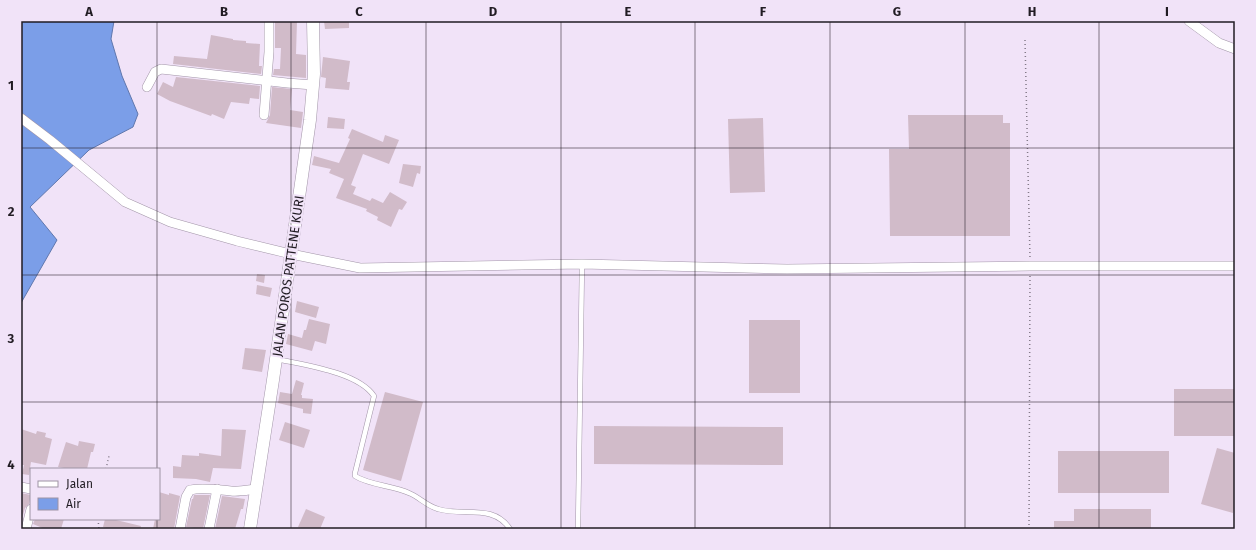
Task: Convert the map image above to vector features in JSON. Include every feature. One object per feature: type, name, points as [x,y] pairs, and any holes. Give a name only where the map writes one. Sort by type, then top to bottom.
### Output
[{"type":"street","points":[[264,115],[269,52],[269,21]]},
{"type":"street","name":"JALAN POROS PATTENE KURI","points":[[250,529],[310,120],[313,84],[313,21]]},
{"type":"street","points":[[1189,21],[1219,43],[1235,49]]},
{"type":"street","points":[[147,87],[155,72],[161,69],[267,81],[313,84]]},
{"type":"street","points":[[21,118],[125,202],[170,222],[237,241],[360,268],[582,264],[787,269],[1030,266],[1235,266]]},
{"type":"street","points":[[180,529],[188,492],[195,489],[233,491],[256,489]]},
{"type":"street","points":[[209,529],[217,489]]},
{"type":"street","points":[[26,529],[30,513]]},
{"type":"lane","points":[[578,529],[582,264]]},
{"type":"lane","points":[[276,358],[338,373],[351,378],[370,390],[374,396],[355,476],[407,492],[439,510],[484,513],[498,516],[506,522],[510,529]]},
{"type":"path","points":[[1025,40],[1030,266],[1029,529]]},
{"type":"path","points":[[106,468],[109,456]]},
{"type":"water","points":[[21,21],[114,21],[111,39],[122,76],[138,114],[133,127],[89,150],[30,207],[57,240],[21,303]]},
{"type":"building","points":[[297,21],[296,54],[306,55],[306,78],[273,75],[274,69],[280,69],[281,48],[275,48],[275,22]]},
{"type":"building","points":[[324,21],[349,21],[349,28],[325,29]]},
{"type":"building","points":[[211,35],[233,40],[246,41],[246,43],[260,44],[259,66],[262,66],[261,74],[173,64],[174,56],[207,59]]},
{"type":"building","points":[[323,57],[350,61],[347,82],[350,82],[349,90],[325,88],[326,78],[321,77]]},
{"type":"building","points":[[176,77],[260,86],[259,99],[250,98],[249,104],[231,102],[224,119],[212,114],[211,116],[170,101],[157,94],[163,82],[173,87]]},
{"type":"building","points":[[272,87],[292,89],[290,110],[303,112],[301,128],[266,123],[270,115]]},
{"type":"building","points":[[908,115],[1003,115],[1003,123],[1010,123],[1010,236],[890,236],[889,149],[909,149]]},
{"type":"building","points":[[328,117],[345,119],[344,129],[327,128]]},
{"type":"building","points":[[763,118],[765,192],[730,193],[728,119]]},
{"type":"building","points":[[352,129],[383,142],[385,135],[399,140],[389,164],[363,154],[351,185],[356,187],[353,194],[370,201],[372,198],[383,203],[390,192],[407,202],[402,210],[399,209],[391,227],[377,220],[378,217],[366,211],[367,209],[336,198],[344,179],[329,173],[331,169],[312,165],[314,156],[339,163],[350,139],[348,138]]},
{"type":"building","points":[[403,164],[421,166],[420,174],[417,173],[413,187],[399,183]]},
{"type":"building","points":[[257,274],[265,275],[264,283],[256,281]]},
{"type":"building","points":[[257,285],[272,288],[270,297],[256,294]]},
{"type":"building","points":[[297,301],[319,307],[316,318],[295,312]]},
{"type":"building","points":[[309,319],[330,324],[326,344],[315,341],[312,351],[286,344],[288,334],[302,338]]},
{"type":"building","points":[[749,320],[800,320],[800,393],[749,393]]},
{"type":"building","points":[[245,348],[266,350],[262,372],[242,369]]},
{"type":"building","points":[[296,380],[304,383],[301,395],[302,398],[313,399],[311,414],[303,413],[303,409],[278,403],[280,392],[292,394]]},
{"type":"building","points":[[1174,389],[1235,389],[1235,436],[1174,436]]},
{"type":"building","points":[[385,392],[423,402],[401,481],[363,470]]},
{"type":"building","points":[[285,422],[310,430],[304,448],[279,440]]},
{"type":"building","points":[[594,426],[783,427],[783,465],[594,464]]},
{"type":"building","points":[[21,429],[36,434],[37,431],[46,433],[45,437],[52,439],[46,465],[31,462],[29,475],[22,474],[24,465],[21,465]]},
{"type":"building","points":[[222,429],[246,430],[241,469],[213,468],[210,482],[196,479],[173,478],[173,466],[181,467],[182,455],[199,456],[199,453],[221,456]]},
{"type":"building","points":[[79,441],[95,444],[93,452],[91,452],[87,468],[58,467],[66,442],[78,446]]},
{"type":"building","points":[[1217,448],[1235,453],[1235,505],[1233,513],[1201,504]]},
{"type":"building","points":[[1058,451],[1169,451],[1169,493],[1058,493]]},
{"type":"building","points":[[160,492],[180,496],[174,529],[153,529],[155,520],[160,520]]},
{"type":"building","points":[[21,493],[30,495],[30,500],[29,504],[25,508],[21,522]]},
{"type":"building","points":[[194,495],[210,495],[203,529],[186,527]]},
{"type":"building","points":[[222,496],[245,499],[243,509],[241,509],[235,529],[215,529]]},
{"type":"building","points":[[306,509],[325,517],[320,529],[304,529],[298,527]]},
{"type":"building","points":[[1074,509],[1151,509],[1151,529],[1054,529],[1054,521],[1074,521]]},
{"type":"building","points":[[35,520],[64,520],[61,529],[45,529],[33,524]]},
{"type":"building","points":[[105,520],[116,520],[141,526],[140,529],[110,529],[103,527]]}]
